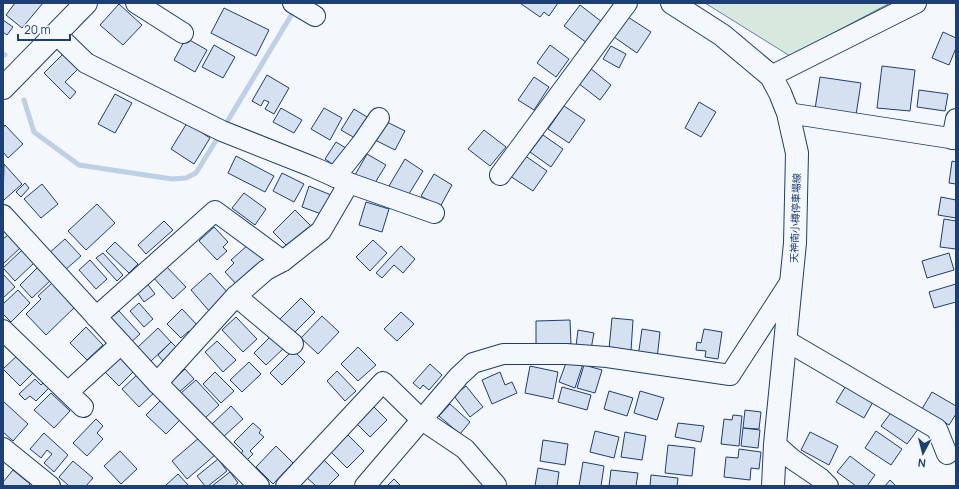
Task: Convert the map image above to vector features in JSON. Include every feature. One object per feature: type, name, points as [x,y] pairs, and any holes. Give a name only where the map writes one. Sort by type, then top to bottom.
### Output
[{"type":"main road","points":[[3,88],[86,3]]},
{"type":"main road","name":"天神南小樽停車場線","points":[[672,3],[722,35],[771,76],[788,113],[798,152],[795,243],[775,444],[773,486]]},
{"type":"street","points":[[136,3],[184,34]]},
{"type":"street","points":[[293,3],[315,16]]},
{"type":"street","points":[[500,175],[627,3]]},
{"type":"street","points":[[771,76],[916,3]]},
{"type":"street","points":[[56,34],[86,63],[222,131],[314,167],[342,180],[434,213]]},
{"type":"street","points":[[788,113],[954,139],[956,119]]},
{"type":"street","points":[[157,383],[236,296],[266,270],[283,261],[322,231],[342,180],[362,143],[378,118]]},
{"type":"street","points":[[96,317],[215,211],[283,261]]},
{"type":"street","points":[[3,215],[157,383],[259,486]]},
{"type":"street","points":[[365,486],[459,376],[473,364],[503,354],[566,354],[607,357],[730,376],[792,281]]},
{"type":"street","points":[[236,296],[293,344]]},
{"type":"street","points":[[3,330],[83,407]]},
{"type":"street","points":[[786,340],[938,429],[947,454]]},
{"type":"street","points":[[68,392],[121,344]]},
{"type":"street","points":[[286,486],[383,382],[422,420],[464,449],[496,485],[495,486]]},
{"type":"street","points":[[775,444],[792,460],[820,478],[828,486]]},
{"type":"street","points":[[3,448],[50,486]]},
{"type":"shaded area","points":[[705,3],[890,3],[790,56]]},
{"type":"building","points":[[15,3],[43,3],[22,28],[6,15]]},
{"type":"building","points":[[520,3],[558,3],[549,16],[544,12],[540,17]]},
{"type":"building","points":[[119,4],[142,25],[123,45],[100,25]]},
{"type":"building","points":[[580,5],[602,22],[587,43],[564,26]]},
{"type":"building","points":[[224,8],[269,30],[256,56],[211,33]]},
{"type":"building","points":[[628,17],[651,32],[637,53],[614,37]]},
{"type":"building","points":[[3,20],[13,27],[7,35],[3,32]]},
{"type":"building","points":[[943,32],[956,38],[956,48],[949,65],[932,58]]},
{"type":"building","points":[[186,38],[207,50],[195,72],[174,60]]},
{"type":"building","points":[[214,45],[235,57],[223,78],[202,67]]},
{"type":"building","points":[[550,45],[569,59],[556,77],[537,63]]},
{"type":"building","points":[[611,46],[626,54],[619,68],[603,59]]},
{"type":"building","points":[[65,52],[80,67],[65,82],[76,92],[70,99],[44,73]]},
{"type":"building","points":[[882,66],[915,70],[910,111],[877,108]]},
{"type":"building","points":[[590,68],[611,85],[600,100],[578,83]]},
{"type":"building","points":[[267,75],[289,88],[274,114],[265,109],[269,102],[264,100],[261,106],[252,101]]},
{"type":"building","points":[[534,77],[549,87],[534,110],[518,100]]},
{"type":"building","points":[[820,77],[861,83],[856,115],[815,109]]},
{"type":"building","points":[[919,90],[948,94],[945,111],[917,107]]},
{"type":"building","points":[[115,94],[132,103],[115,133],[98,124]]},
{"type":"building","points":[[699,102],[716,112],[701,137],[685,128]]},
{"type":"building","points":[[564,106],[585,120],[569,143],[548,129]]},
{"type":"building","points":[[281,108],[302,120],[294,133],[273,122]]},
{"type":"building","points":[[324,108],[342,118],[330,140],[311,129]]},
{"type":"building","points":[[354,109],[372,120],[360,141],[341,130]]},
{"type":"building","points":[[383,120],[405,131],[395,150],[373,139]]},
{"type":"building","points":[[187,123],[210,138],[194,164],[171,149]]},
{"type":"building","points":[[5,125],[23,144],[8,158],[3,152],[3,128]]},
{"type":"building","points":[[484,130],[506,147],[490,166],[468,149]]},
{"type":"building","points":[[543,135],[563,149],[551,167],[530,152]]},
{"type":"building","points":[[336,142],[349,150],[338,168],[325,159]]},
{"type":"building","points":[[367,154],[386,165],[373,186],[355,175]]},
{"type":"building","points":[[524,155],[547,171],[533,191],[510,176]]},
{"type":"building","points":[[236,156],[274,176],[265,192],[228,173]]},
{"type":"building","points":[[405,159],[423,171],[407,197],[389,186]]},
{"type":"building","points":[[952,161],[956,162],[956,184],[949,183]]},
{"type":"building","points":[[4,164],[22,184],[3,200]]},
{"type":"building","points":[[282,173],[304,184],[294,202],[273,191]]},
{"type":"building","points":[[434,174],[452,185],[440,207],[421,196]]},
{"type":"building","points":[[25,183],[29,188],[21,197],[16,192]]},
{"type":"building","points":[[42,184],[58,204],[41,218],[24,199]]},
{"type":"building","points":[[309,186],[331,195],[324,215],[302,207]]},
{"type":"building","points":[[244,193],[266,209],[255,225],[232,208]]},
{"type":"building","points":[[941,197],[956,200],[956,218],[938,215]]},
{"type":"building","points":[[366,202],[389,209],[382,232],[359,225]]},
{"type":"building","points":[[97,204],[115,223],[86,250],[68,231]]},
{"type":"building","points":[[295,210],[312,227],[290,249],[273,232]]},
{"type":"building","points":[[944,219],[956,221],[956,249],[940,247]]},
{"type":"building","points":[[164,221],[173,230],[146,254],[138,245]]},
{"type":"building","points":[[214,227],[228,242],[223,247],[227,251],[217,260],[199,241]]},
{"type":"building","points":[[8,235],[20,248],[3,264],[3,239]]},
{"type":"building","points":[[65,239],[81,256],[64,271],[48,254]]},
{"type":"building","points":[[373,240],[387,253],[370,271],[356,257]]},
{"type":"building","points":[[115,242],[138,264],[129,273],[106,251]]},
{"type":"building","points":[[249,244],[266,262],[239,287],[225,272],[234,263],[231,260]]},
{"type":"building","points":[[401,246],[415,259],[403,273],[394,265],[382,278],[376,273]]},
{"type":"building","points":[[22,250],[34,263],[15,281],[3,268]]},
{"type":"building","points":[[103,253],[123,275],[117,281],[96,258]]},
{"type":"building","points":[[949,253],[954,270],[927,278],[922,261]]},
{"type":"building","points":[[90,260],[107,279],[96,289],[79,270]]},
{"type":"building","points":[[164,264],[186,287],[173,299],[151,275]]},
{"type":"building","points":[[39,266],[52,279],[32,298],[20,285]]},
{"type":"building","points":[[210,273],[230,295],[210,312],[191,290]]},
{"type":"building","points":[[3,274],[15,287],[3,298]]},
{"type":"building","points":[[143,278],[155,294],[144,302],[132,285]]},
{"type":"building","points":[[53,282],[76,306],[46,335],[26,314],[41,299],[38,296]]},
{"type":"building","points":[[956,284],[956,302],[934,308],[929,292]]},
{"type":"building","points":[[18,290],[30,303],[11,322],[3,314],[3,304]]},
{"type":"building","points":[[301,298],[315,312],[293,334],[279,320]]},
{"type":"building","points":[[139,303],[153,319],[144,327],[130,311]]},
{"type":"building","points":[[182,309],[199,327],[191,334],[189,331],[181,338],[167,324]]},
{"type":"building","points":[[119,311],[140,334],[128,345],[107,321]]},
{"type":"building","points":[[401,312],[414,324],[397,341],[384,329]]},
{"type":"building","points":[[322,316],[339,332],[318,354],[301,338]]},
{"type":"building","points":[[236,317],[257,339],[243,352],[222,330]]},
{"type":"building","points":[[612,318],[633,320],[631,351],[609,349]]},
{"type":"building","points":[[570,320],[571,344],[536,345],[536,321]]},
{"type":"building","points":[[86,327],[103,345],[87,360],[70,343]]},
{"type":"building","points":[[158,328],[171,342],[150,362],[137,348]]},
{"type":"building","points":[[642,329],[660,332],[657,359],[638,357]]},
{"type":"building","points":[[704,329],[722,332],[718,359],[705,357],[706,351],[696,350],[697,342],[701,343]]},
{"type":"building","points":[[578,330],[594,333],[591,349],[576,346]]},
{"type":"building","points":[[273,334],[285,347],[266,365],[254,353]]},
{"type":"building","points":[[217,341],[236,360],[223,372],[205,352]]},
{"type":"building","points":[[171,342],[177,348],[163,361],[158,355]]},
{"type":"building","points":[[358,347],[376,365],[358,381],[341,364]]},
{"type":"building","points":[[293,350],[305,362],[282,385],[270,373]]},
{"type":"building","points":[[22,351],[38,368],[20,386],[3,369]]},
{"type":"building","points":[[118,354],[134,371],[119,386],[102,369]]},
{"type":"building","points":[[567,360],[583,364],[575,388],[559,382]]},
{"type":"building","points":[[249,362],[261,374],[242,392],[230,380]]},
{"type":"building","points":[[430,364],[442,375],[429,390],[423,385],[420,389],[413,383]]},
{"type":"building","points":[[584,365],[602,370],[595,393],[577,388]]},
{"type":"building","points":[[530,366],[558,372],[553,399],[525,393]]},
{"type":"building","points":[[185,369],[194,379],[177,394],[168,385]]},
{"type":"building","points":[[337,371],[356,391],[345,401],[327,381]]},
{"type":"building","points":[[215,372],[234,391],[221,403],[203,384]]},
{"type":"building","points":[[500,372],[505,385],[512,382],[517,393],[492,404],[482,380]]},
{"type":"building","points":[[138,374],[155,392],[139,407],[122,389]]},
{"type":"building","points":[[35,379],[41,385],[44,382],[49,388],[36,401],[30,396],[25,400],[19,394]]},
{"type":"building","points":[[196,380],[219,405],[204,419],[181,393]]},
{"type":"building","points":[[847,384],[874,400],[864,418],[836,402]]},
{"type":"building","points":[[466,386],[483,407],[470,417],[454,396]]},
{"type":"building","points":[[562,387],[591,395],[587,410],[558,402]]},
{"type":"building","points":[[609,391],[633,398],[627,416],[604,409]]},
{"type":"building","points":[[640,391],[664,398],[657,420],[634,413]]},
{"type":"building","points":[[932,392],[956,406],[956,414],[949,425],[922,409]]},
{"type":"building","points":[[51,393],[70,411],[54,428],[34,410]]},
{"type":"building","points":[[162,399],[181,419],[166,434],[146,415]]},
{"type":"building","points":[[3,401],[28,424],[13,441],[3,432]]},
{"type":"building","points":[[370,403],[387,420],[370,437],[353,420]]},
{"type":"building","points":[[450,404],[470,422],[460,434],[439,416]]},
{"type":"building","points":[[231,406],[243,419],[223,437],[212,424]]},
{"type":"building","points":[[745,410],[761,412],[759,429],[743,428]]},
{"type":"building","points":[[893,410],[919,428],[907,444],[881,426]]},
{"type":"building","points":[[733,415],[742,416],[739,446],[721,444],[724,419],[732,420]]},
{"type":"building","points":[[96,419],[103,426],[97,433],[103,439],[87,456],[73,443]]},
{"type":"building","points":[[253,423],[261,430],[259,433],[264,437],[250,451],[253,454],[246,461],[240,455],[243,451],[234,442]]},
{"type":"building","points":[[678,423],[704,426],[701,442],[675,437]]},
{"type":"building","points":[[743,428],[760,430],[758,448],[741,446]]},
{"type":"building","points":[[595,431],[619,437],[614,458],[590,452]]},
{"type":"building","points":[[876,431],[902,449],[891,465],[865,448]]},
{"type":"building","points":[[625,432],[646,436],[642,460],[621,457]]},
{"type":"building","points":[[810,432],[838,446],[829,465],[801,450]]},
{"type":"building","points":[[44,433],[68,455],[54,472],[44,463],[52,454],[47,450],[41,458],[30,449]]},
{"type":"building","points":[[347,434],[364,451],[347,468],[330,451]]},
{"type":"building","points":[[200,437],[215,455],[187,479],[172,461]]},
{"type":"building","points":[[543,440],[568,444],[565,465],[540,461]]},
{"type":"building","points":[[668,445],[695,448],[692,476],[665,473]]},
{"type":"building","points":[[276,446],[293,463],[273,484],[256,467]]},
{"type":"building","points":[[739,449],[761,452],[759,469],[751,468],[750,480],[724,477],[726,457],[738,458]]},
{"type":"building","points":[[120,451],[137,469],[121,484],[104,466]]},
{"type":"building","points":[[850,456],[875,475],[867,486],[856,486],[837,472]]},
{"type":"building","points":[[322,458],[339,475],[328,486],[316,486],[305,476]]},
{"type":"building","points":[[218,459],[227,471],[208,486],[205,486],[197,476]]},
{"type":"building","points":[[73,461],[93,478],[86,486],[69,486],[59,477]]},
{"type":"building","points":[[583,462],[604,466],[601,486],[579,486]]},
{"type":"building","points":[[538,468],[559,472],[557,486],[535,486]]},
{"type":"building","points":[[13,470],[30,484],[28,486],[3,486],[3,482]]},
{"type":"building","points":[[611,470],[638,473],[636,486],[609,486]]},
{"type":"building","points":[[230,472],[238,483],[234,486],[212,486]]},
{"type":"building","points":[[178,474],[189,486],[165,486]]},
{"type":"building","points":[[651,475],[678,478],[677,486],[650,486]]},
{"type":"building","points":[[394,479],[401,486],[387,486]]},
{"type":"building","points":[[890,480],[896,486],[885,486]]},
{"type":"waterway","points":[[224,127],[295,9]]},
{"type":"waterway","points":[[24,100],[34,132],[79,165],[172,179],[186,178],[196,173],[220,134]]}]
